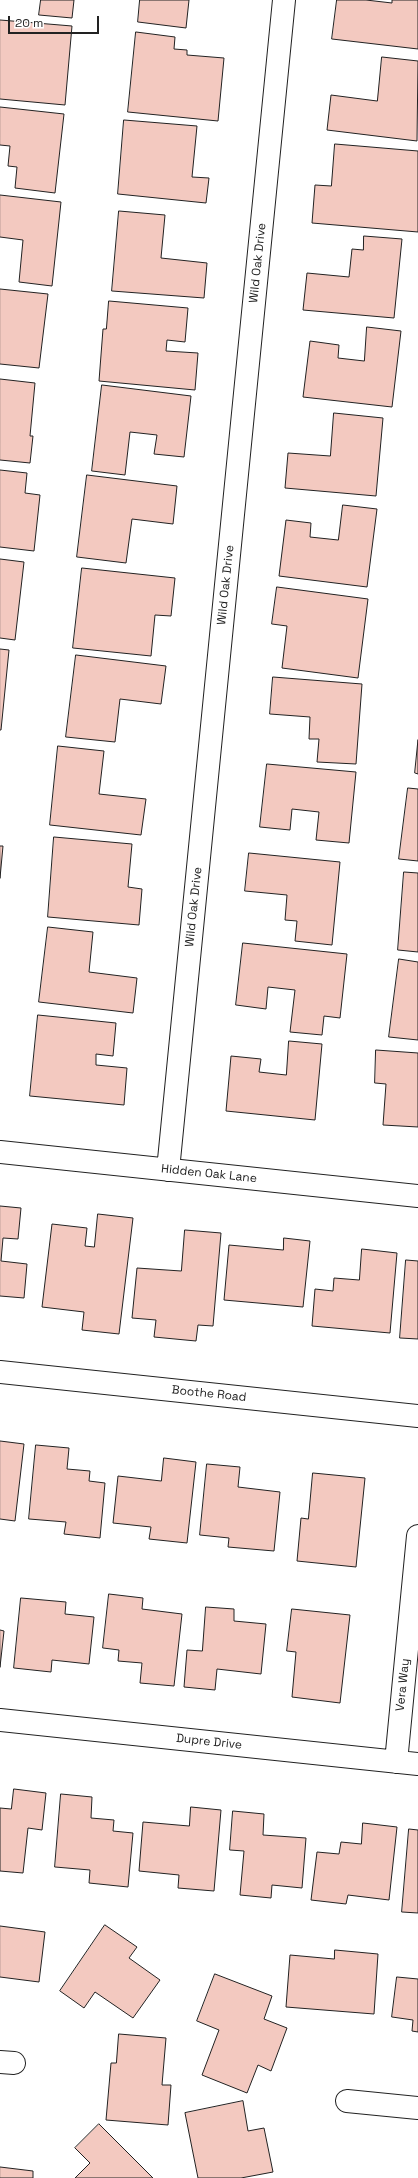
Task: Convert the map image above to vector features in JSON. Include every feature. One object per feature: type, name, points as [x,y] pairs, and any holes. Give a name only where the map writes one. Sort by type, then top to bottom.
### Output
[{"type":"street","name":"Wild Oak Drive","points":[[168,1170],[284,0]]},
{"type":"street","name":"Hidden Oak Lane","points":[[0,1152],[418,1196]]},
{"type":"street","name":"Boothe Road","points":[[0,1372],[418,1416]]},
{"type":"street","name":"Vera Way","points":[[396,1762],[418,1536]]},
{"type":"street","name":"Dupre Drive","points":[[0,1720],[418,1764]]},
{"type":"street","points":[[347,2101],[418,2108]]},
{"type":"building","points":[[41,0],[74,0],[72,18],[39,15]]},
{"type":"building","points":[[140,0],[189,0],[186,28],[138,22]]},
{"type":"building","points":[[337,0],[366,0],[392,3],[392,0],[418,0],[418,49],[332,39]]},
{"type":"building","points":[[0,20],[72,26],[65,105],[0,99]]},
{"type":"building","points":[[136,32],[175,37],[174,49],[187,50],[187,55],[224,58],[218,121],[128,112]]},
{"type":"building","points":[[382,57],[418,61],[417,141],[327,130],[331,95],[377,101]]},
{"type":"building","points":[[0,107],[64,114],[55,193],[15,188],[17,167],[8,166],[10,146],[0,145]]},
{"type":"building","points":[[124,120],[197,126],[192,177],[209,178],[206,203],[118,194]]},
{"type":"building","points":[[335,144],[418,151],[418,232],[312,223],[315,185],[331,186]]},
{"type":"building","points":[[0,195],[61,202],[52,286],[19,282],[23,240],[0,237]]},
{"type":"building","points":[[119,211],[165,215],[161,258],[207,263],[204,298],[112,291]]},
{"type":"building","points":[[364,236],[402,239],[394,318],[303,310],[307,273],[349,277],[352,249],[363,250]]},
{"type":"building","points":[[0,289],[48,294],[39,368],[0,364]]},
{"type":"building","points":[[109,301],[188,308],[185,342],[167,340],[166,351],[198,353],[195,390],[99,381],[103,329],[106,329]]},
{"type":"building","points":[[367,327],[401,331],[392,407],[303,397],[310,341],[339,345],[338,358],[364,361]]},
{"type":"building","points":[[0,379],[35,383],[30,436],[33,436],[30,463],[0,460]]},
{"type":"building","points":[[102,385],[191,396],[184,457],[154,454],[157,435],[130,432],[125,475],[92,471]]},
{"type":"building","points":[[334,413],[383,418],[376,496],[285,488],[288,453],[330,456]]},
{"type":"building","points":[[0,470],[27,473],[25,493],[40,495],[34,551],[0,547]]},
{"type":"building","points":[[87,475],[177,486],[173,524],[132,519],[126,563],[77,557]]},
{"type":"building","points":[[343,505],[377,509],[367,587],[279,576],[286,520],[311,523],[310,537],[338,540]]},
{"type":"building","points":[[0,559],[24,562],[15,640],[0,638]]},
{"type":"building","points":[[82,568],[175,578],[171,616],[155,615],[151,656],[73,648]]},
{"type":"building","points":[[277,587],[368,599],[358,678],[282,668],[287,626],[272,624]]},
{"type":"building","points":[[0,649],[9,650],[1,730],[0,730]]},
{"type":"building","points":[[76,655],[166,666],[161,704],[120,699],[115,742],[66,737]]},
{"type":"building","points":[[273,677],[362,684],[356,764],[317,762],[319,739],[309,739],[310,717],[270,714]]},
{"type":"building","points":[[418,740],[418,774],[415,773]]},
{"type":"building","points":[[58,746],[104,751],[99,794],[146,799],[141,835],[50,825]]},
{"type":"building","points":[[267,764],[356,772],[349,843],[316,840],[319,812],[292,809],[290,830],[260,827]]},
{"type":"building","points":[[408,788],[418,789],[418,861],[399,859]]},
{"type":"building","points":[[54,837],[132,844],[128,887],[142,889],[139,925],[48,917]]},
{"type":"building","points":[[0,846],[3,846],[0,878]]},
{"type":"building","points":[[249,853],[340,862],[332,945],[295,941],[297,921],[285,920],[287,895],[245,891]]},
{"type":"building","points":[[404,872],[418,873],[418,952],[398,950]]},
{"type":"building","points":[[48,927],[93,932],[89,972],[137,978],[133,1013],[39,1002]]},
{"type":"building","points":[[243,943],[347,954],[340,1018],[324,1016],[322,1035],[290,1032],[295,990],[268,987],[266,1009],[236,1005]]},
{"type":"building","points":[[399,959],[418,962],[418,1040],[389,1037]]},
{"type":"building","points":[[38,1015],[116,1023],[113,1056],[96,1054],[96,1065],[127,1068],[124,1105],[30,1096]]},
{"type":"building","points":[[289,1041],[322,1044],[315,1120],[226,1111],[231,1056],[261,1059],[259,1072],[286,1075]]},
{"type":"building","points":[[376,1050],[418,1053],[418,1127],[383,1125],[386,1084],[375,1083]]},
{"type":"building","points":[[0,1206],[21,1208],[18,1239],[3,1238],[1,1261],[27,1264],[24,1298],[0,1296]]},
{"type":"building","points":[[98,1214],[133,1218],[119,1334],[82,1330],[84,1312],[42,1307],[52,1224],[87,1228],[85,1246],[94,1247]]},
{"type":"building","points":[[185,1230],[221,1233],[213,1326],[198,1325],[196,1341],[154,1337],[156,1320],[132,1318],[137,1268],[181,1271]]},
{"type":"building","points":[[284,1238],[310,1241],[303,1307],[224,1300],[229,1245],[283,1250]]},
{"type":"building","points":[[362,1249],[397,1253],[390,1333],[312,1326],[315,1289],[333,1291],[334,1278],[359,1280]]},
{"type":"building","points":[[406,1260],[418,1261],[418,1339],[400,1338]]},
{"type":"building","points":[[0,1441],[24,1444],[15,1521],[0,1519]]},
{"type":"building","points":[[36,1445],[69,1448],[67,1469],[90,1471],[89,1481],[105,1483],[100,1538],[64,1534],[66,1522],[29,1519]]},
{"type":"building","points":[[164,1458],[196,1462],[187,1543],[149,1539],[151,1527],[113,1523],[118,1476],[161,1481]]},
{"type":"building","points":[[207,1464],[240,1467],[238,1487],[280,1492],[274,1551],[228,1547],[229,1538],[200,1535]]},
{"type":"building","points":[[313,1473],[365,1478],[356,1567],[297,1561],[301,1518],[308,1519]]},
{"type":"building","points":[[109,1594],[143,1598],[142,1609],[182,1614],[174,1686],[140,1683],[142,1663],[118,1661],[119,1650],[103,1648]]},
{"type":"building","points":[[21,1598],[66,1602],[65,1614],[94,1617],[89,1664],[52,1660],[51,1672],[14,1668]]},
{"type":"building","points":[[206,1607],[234,1609],[234,1621],[266,1624],[261,1674],[217,1669],[215,1690],[184,1687],[187,1650],[202,1651]]},
{"type":"building","points":[[292,1609],[350,1615],[340,1703],[292,1697],[296,1652],[287,1651]]},
{"type":"building","points":[[0,1630],[4,1631],[0,1667]]},
{"type":"building","points":[[14,1789],[46,1793],[42,1830],[28,1828],[23,1873],[0,1871],[0,1808],[11,1809]]},
{"type":"building","points":[[61,1794],[92,1797],[91,1818],[114,1820],[113,1831],[133,1833],[128,1887],[89,1883],[90,1870],[55,1867]]},
{"type":"building","points":[[191,1807],[221,1810],[214,1891],[178,1888],[179,1875],[139,1871],[143,1822],[189,1826]]},
{"type":"building","points":[[233,1811],[264,1814],[263,1835],[306,1838],[302,1888],[272,1885],[271,1898],[240,1895],[244,1851],[230,1850]]},
{"type":"building","points":[[363,1823],[397,1827],[389,1900],[348,1895],[346,1904],[311,1900],[317,1852],[339,1854],[341,1842],[361,1844]]},
{"type":"building","points":[[409,1829],[418,1830],[418,1913],[402,1912]]},
{"type":"building","points":[[105,1925],[137,1947],[129,1958],[160,1980],[133,2018],[95,1992],[84,2008],[60,1991]]},
{"type":"building","points":[[0,1926],[45,1932],[39,1982],[0,1977]]},
{"type":"building","points":[[335,1950],[378,1954],[374,2014],[286,2007],[290,1955],[334,1959]]},
{"type":"building","points":[[215,1974],[272,1996],[264,2019],[287,2028],[271,2071],[258,2065],[247,2093],[202,2075],[219,2030],[197,2021]]},
{"type":"building","points":[[397,1977],[418,1979],[418,2032],[412,2031],[413,2020],[392,2017]]},
{"type":"building","points":[[119,2034],[166,2038],[162,2085],[171,2085],[168,2125],[106,2120],[111,2063],[116,2063]]},
{"type":"building","points":[[243,2101],[248,2131],[264,2128],[273,2172],[241,2178],[198,2178],[185,2113]]},
{"type":"building","points":[[99,2124],[153,2178],[75,2178],[90,2163],[75,2148]]},
{"type":"building","points":[[0,2167],[33,2171],[33,2178],[0,2178]]}]
